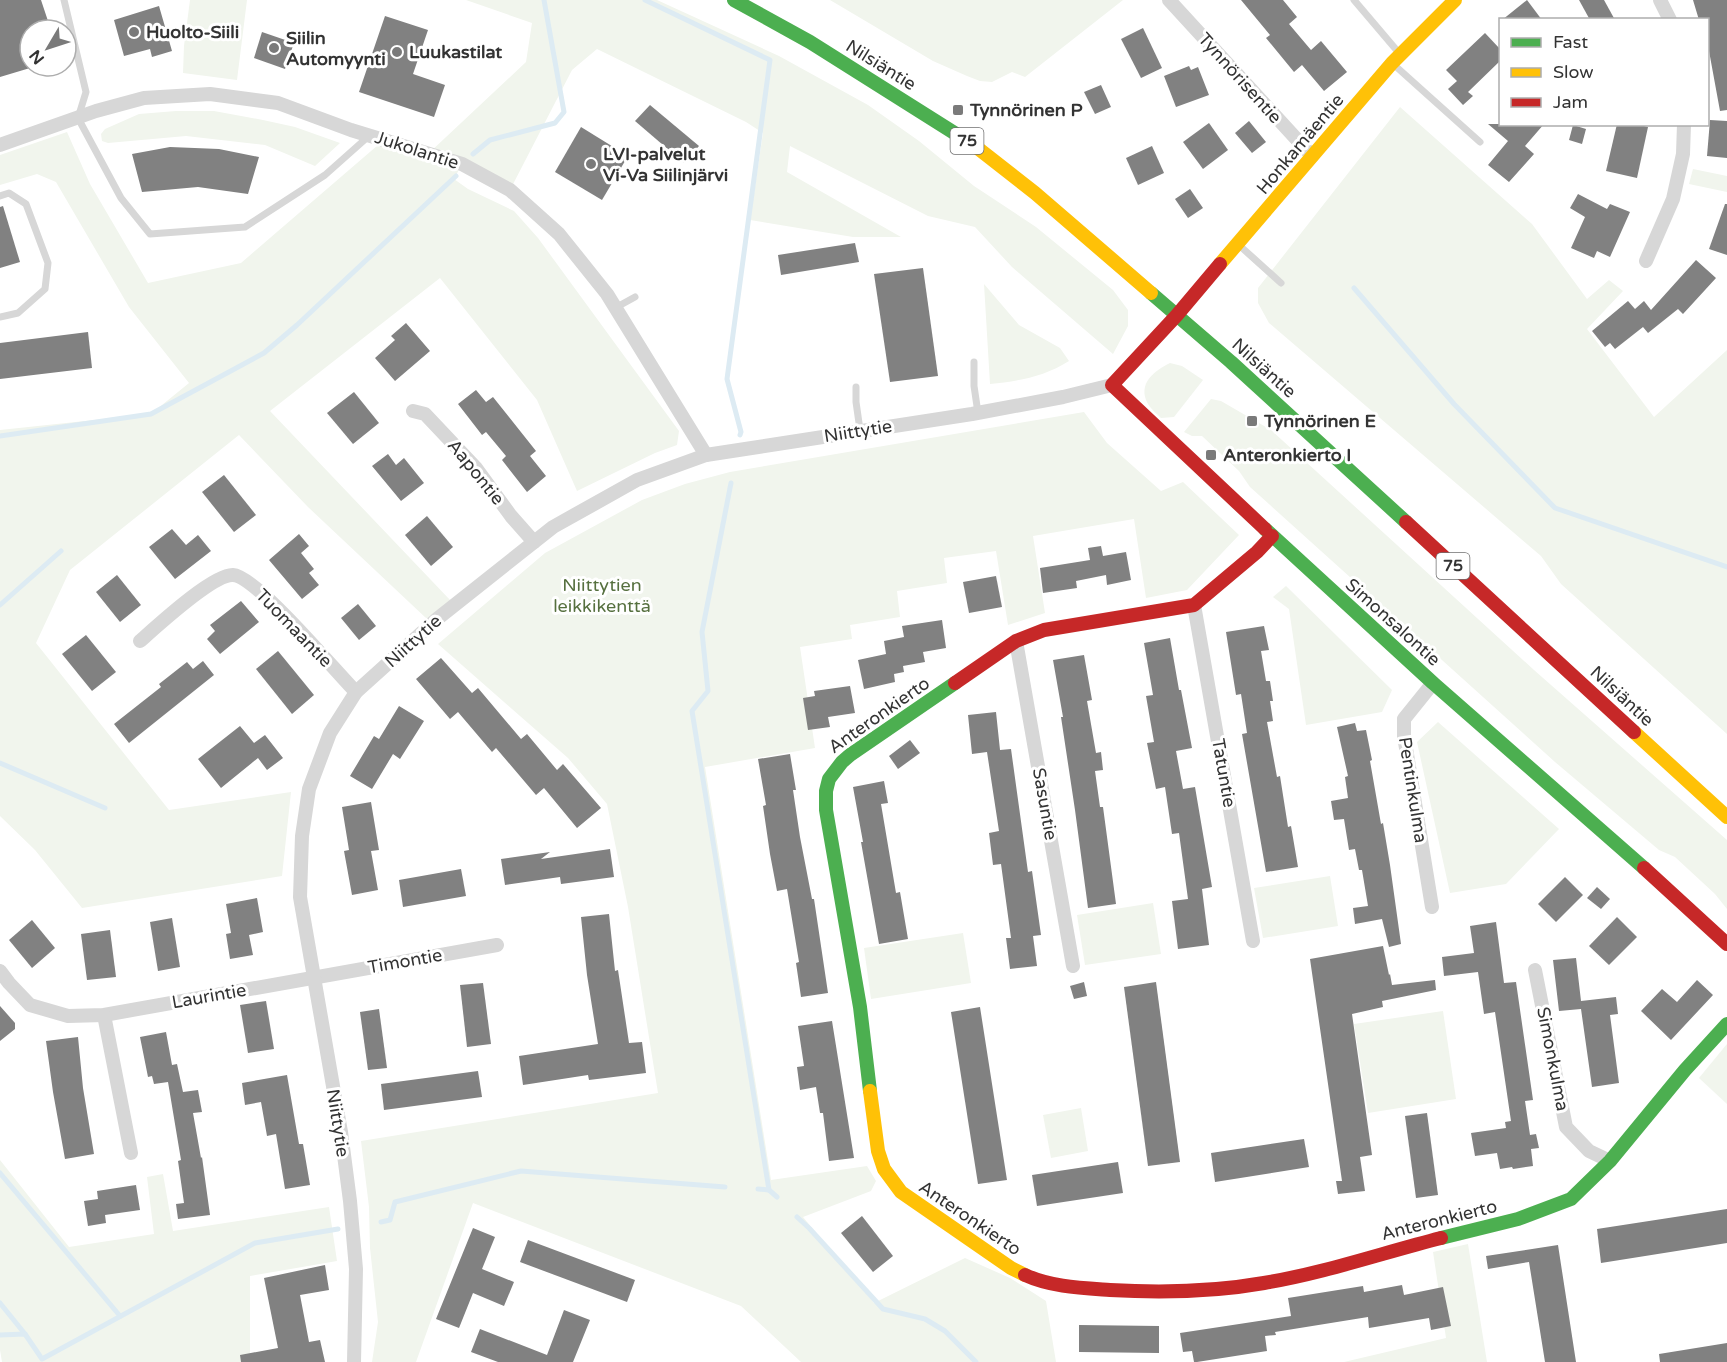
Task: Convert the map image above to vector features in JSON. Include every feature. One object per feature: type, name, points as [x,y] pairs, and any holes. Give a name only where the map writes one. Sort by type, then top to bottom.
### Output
[{"type":"street","name":"Nilsiäntie","points":[[734,0],[810,42],[977,147],[1035,193],[1231,362],[1727,817]]},
{"type":"street","name":"Tynnörisentie","points":[[1169,0],[1312,156]]},
{"type":"street","name":"Honkamäentie","points":[[1177,315],[1396,59],[1455,0]]},
{"type":"street","points":[[1660,0],[1669,18]]},
{"type":"street","name":"Jukolantie","points":[[0,145],[144,98],[210,94],[278,103],[351,130],[462,164],[510,190],[559,234],[607,294],[706,455]]},
{"type":"street","points":[[1646,261],[1673,199],[1683,154],[1684,126]]},
{"type":"street","points":[[1112,386],[1177,315]]},
{"type":"street","name":"Niittytie","points":[[354,1362],[356,1269],[350,1201],[341,1132],[300,897],[302,836],[309,789],[330,732],[356,692],[437,619],[553,527],[637,480],[706,455],[978,413],[1112,386]]},
{"type":"street","name":"Simonsalontie","points":[[1112,386],[1433,683],[1616,843],[1727,944]]},
{"type":"street","name":"Aapontie","points":[[413,411],[425,414],[476,468],[511,516],[534,542]]},
{"type":"street","points":[[1194,605],[1257,552],[1272,536]]},
{"type":"street","name":"Tuomaantie","points":[[140,641],[196,593],[233,575],[248,580],[266,596],[356,692]]},
{"type":"street","name":"Anteronkierto","points":[[1194,605],[1044,630],[1016,641],[849,755],[833,770],[826,784],[826,810],[860,1006],[878,1151],[884,1169],[901,1192],[994,1257],[1036,1280],[1070,1287],[1131,1292],[1199,1291],[1264,1283],[1518,1219],[1571,1199],[1610,1161],[1685,1070],[1727,1024]]},
{"type":"street","name":"Tatuntie","points":[[1194,605],[1253,941]]},
{"type":"street","name":"Sasuntie","points":[[1016,641],[1073,966]]},
{"type":"street","name":"Pentinkulma","points":[[1432,907],[1404,736],[1404,719],[1433,683]]},
{"type":"street","name":"Timontie","points":[[314,977],[496,945]]},
{"type":"street","name":"Simonkulma","points":[[1535,970],[1566,1127],[1589,1151],[1610,1161]]},
{"type":"street","name":"Laurintie","points":[[0,971],[30,1005],[68,1016],[104,1015],[314,977]]},
{"type":"street","points":[[104,1015],[131,1153]]},
{"type":"lane","points":[[64,0],[86,92],[78,118],[122,198],[150,234],[245,227],[325,175],[370,135]]},
{"type":"lane","points":[[1354,0],[1396,59],[1480,142]]},
{"type":"lane","points":[[0,196],[9,193],[26,204],[48,263],[45,289],[18,313],[0,317]]},
{"type":"lane","points":[[1238,244],[1281,283]]},
{"type":"lane","points":[[615,308],[635,297]]},
{"type":"lane","points":[[974,362],[974,386],[978,413]]},
{"type":"lane","points":[[856,387],[860,430]]},
{"type":"green space","points":[[190,0],[247,0],[237,80],[183,73]]},
{"type":"green space","points":[[466,0],[657,0],[779,56],[868,105],[919,141],[974,186],[1036,227],[1113,290],[1128,310],[1128,326],[1113,354],[1012,267],[975,227],[928,216],[790,146],[787,172],[901,237],[853,237],[750,220],[763,133],[746,122],[597,49],[572,70],[510,190],[462,164],[454,179],[468,189],[514,211],[538,238],[679,431],[677,445],[655,453],[577,491],[537,400],[440,278],[270,411],[451,601],[427,619],[308,507],[239,435],[70,570],[36,643],[169,810],[291,792],[282,876],[82,908],[35,850],[0,816],[0,430],[151,414],[189,383],[129,307],[56,182],[37,174],[0,185],[0,155],[67,132],[90,184],[148,283],[241,263],[385,139],[429,153],[526,62],[532,23]]},
{"type":"green space","points":[[830,0],[1123,0],[1025,77],[1012,72],[992,82],[980,81],[933,61]]},
{"type":"green space","points":[[1400,107],[1532,224],[1587,299],[1609,280],[1623,291],[1587,329],[1654,417],[1727,350],[1727,734],[1561,584],[1541,556],[1269,323],[1258,303],[1258,288]]},
{"type":"green space","points":[[214,111],[263,120],[295,127],[340,143],[315,166],[265,145],[186,136],[108,143],[102,141],[101,134],[105,129],[139,114]]},
{"type":"green space","points":[[1693,169],[1727,176],[1727,192],[1689,184]]},
{"type":"green space","points":[[984,284],[1019,325],[1060,348],[1069,361],[1050,371],[1031,377],[990,384]]},
{"type":"green space","points":[[1170,363],[1182,366],[1203,380],[1174,417],[1161,418],[1148,404],[1145,390],[1153,374]]},
{"type":"green space","points":[[1211,399],[1221,401],[1271,430],[1534,670],[1727,840],[1727,909],[1715,894],[1675,857],[1659,850],[1555,762],[1250,487],[1239,471],[1202,436],[1192,436],[1184,432]]},
{"type":"green space","name":"Niittytien leikkikenttä","points":[[1084,412],[1107,443],[1161,491],[1183,482],[1239,535],[1187,590],[1146,598],[1134,519],[1033,536],[1045,613],[1008,625],[996,551],[944,558],[947,583],[897,591],[900,617],[850,625],[852,639],[800,647],[815,748],[705,767],[771,1180],[867,1166],[876,1181],[871,1191],[803,1217],[874,1303],[965,1258],[1010,1278],[1046,1301],[1056,1362],[801,1362],[741,1306],[473,1203],[416,1362],[372,1362],[378,1322],[361,1141],[658,1093],[628,907],[607,804],[568,758],[438,644],[545,553],[642,500],[685,484],[730,472]]},
{"type":"green space","points":[[1286,586],[1392,690],[1382,712],[1306,725],[1289,609],[1273,597]]},
{"type":"green space","points":[[1438,722],[1559,829],[1506,884],[1450,893],[1417,742]]},
{"type":"green space","points":[[1330,876],[1338,926],[1263,938],[1254,888]]},
{"type":"green space","points":[[1153,903],[1161,954],[1085,965],[1077,915]]},
{"type":"green space","points":[[963,933],[971,983],[871,999],[864,948]]},
{"type":"green space","points":[[1443,1011],[1456,1099],[1368,1113],[1354,1024]]},
{"type":"green space","points":[[1727,1044],[1727,1104],[1699,1078]]},
{"type":"green space","points":[[1081,1108],[1088,1151],[1051,1158],[1043,1115]]},
{"type":"green space","points":[[0,1160],[69,1247],[154,1234],[147,1177],[163,1174],[173,1231],[329,1207],[337,1261],[250,1276],[250,1362],[2,1362],[0,1350]]},
{"type":"green space","points":[[1468,1244],[1487,1362],[1344,1362],[1446,1338],[1433,1252]]},
{"type":"building","points":[[0,0],[41,0],[47,18],[18,18],[18,72],[0,77]]},
{"type":"building","points":[[1241,0],[1283,0],[1297,17],[1289,24],[1311,50],[1321,41],[1347,72],[1324,91],[1302,65],[1294,72],[1266,38],[1270,35]]},
{"type":"building","points":[[1527,0],[1540,18],[1504,18]]},
{"type":"building","points":[[1579,0],[1604,0],[1614,18],[1589,18]]},
{"type":"building","points":[[1693,0],[1727,0],[1727,110],[1720,111],[1709,51],[1709,18],[1698,18]]},
{"type":"building","points":[[159,6],[172,51],[152,57],[150,49],[124,56],[114,20]]},
{"type":"building","name":"Luukastilat","points":[[385,16],[428,30],[413,74],[445,85],[434,117],[359,92]]},
{"type":"building","points":[[1143,28],[1162,68],[1141,78],[1121,39]]},
{"type":"building","points":[[262,32],[294,43],[285,69],[254,58]]},
{"type":"building","points":[[1485,33],[1499,48],[1499,62],[1468,92],[1473,96],[1463,105],[1448,89],[1457,81],[1446,70]]},
{"type":"building","points":[[1189,66],[1191,70],[1198,67],[1209,95],[1176,107],[1164,76]]},
{"type":"building","points":[[1101,85],[1111,107],[1095,114],[1084,92]]},
{"type":"building","points":[[650,105],[699,146],[684,163],[635,121]]},
{"type":"building","points":[[1710,120],[1727,121],[1727,158],[1707,156]]},
{"type":"building","points":[[1249,121],[1266,142],[1252,153],[1235,133]]},
{"type":"building","points":[[1209,123],[1228,150],[1203,169],[1183,142]]},
{"type":"building","points":[[1488,124],[1542,126],[1525,146],[1534,154],[1509,182],[1488,165],[1508,141]]},
{"type":"building","points":[[1573,126],[1586,129],[1582,144],[1569,140]]},
{"type":"building","points":[[1617,126],[1648,127],[1637,178],[1606,171]]},
{"type":"building","name":"LVI-palvelut Vi-Va Siilinjärvi","points":[[581,127],[628,156],[602,200],[555,172]]},
{"type":"building","points":[[1152,146],[1164,173],[1138,185],[1126,158]]},
{"type":"building","points":[[170,147],[219,149],[259,157],[248,194],[198,187],[142,192],[132,154]]},
{"type":"building","points":[[1190,189],[1203,208],[1188,218],[1175,199]]},
{"type":"building","points":[[1578,194],[1607,209],[1610,204],[1630,212],[1610,257],[1597,251],[1594,258],[1571,248],[1585,217],[1570,208]]},
{"type":"building","points":[[1725,204],[1727,204],[1727,255],[1709,249]]},
{"type":"building","points":[[3,206],[20,262],[0,268],[0,207]]},
{"type":"building","points":[[855,243],[859,262],[781,275],[778,255]]},
{"type":"building","points":[[1696,260],[1716,278],[1683,314],[1678,309],[1648,333],[1643,327],[1615,349],[1610,343],[1605,347],[1592,331],[1628,301],[1635,309],[1644,301],[1651,310]]},
{"type":"building","points":[[923,268],[938,376],[890,382],[874,274]]},
{"type":"building","points":[[406,323],[430,351],[395,381],[375,358],[395,340],[391,336]]},
{"type":"building","points":[[88,332],[92,368],[0,379],[0,343]]},
{"type":"building","points":[[476,390],[486,402],[493,397],[536,451],[530,456],[546,476],[527,492],[502,460],[506,456],[486,432],[482,435],[458,404]]},
{"type":"building","points":[[354,392],[379,423],[353,444],[327,413]]},
{"type":"building","points":[[388,454],[396,465],[404,458],[424,483],[401,501],[372,466]]},
{"type":"building","points":[[224,475],[256,515],[234,532],[202,492]]},
{"type":"building","points":[[427,516],[453,547],[431,566],[405,535]]},
{"type":"building","points":[[172,529],[186,545],[198,535],[211,551],[175,579],[149,547]]},
{"type":"building","points":[[299,534],[309,546],[301,553],[314,569],[309,573],[319,585],[302,599],[269,560]]},
{"type":"building","points":[[1101,546],[1103,556],[1126,552],[1131,580],[1107,585],[1106,575],[1076,581],[1077,588],[1043,593],[1040,568],[1090,560],[1088,548]]},
{"type":"building","points":[[117,575],[141,605],[120,622],[96,592]]},
{"type":"building","points":[[996,576],[1002,607],[969,613],[963,582]]},
{"type":"building","points":[[241,601],[259,622],[220,654],[207,639],[215,631],[210,625]]},
{"type":"building","points":[[358,604],[376,626],[359,640],[341,618]]},
{"type":"building","points":[[942,620],[946,648],[923,652],[925,662],[903,666],[904,672],[894,674],[895,682],[864,689],[858,660],[886,654],[884,641],[904,637],[902,626]]},
{"type":"building","points":[[1264,626],[1269,650],[1261,651],[1266,681],[1270,681],[1273,701],[1270,701],[1273,721],[1267,722],[1298,867],[1266,872],[1242,734],[1247,733],[1241,694],[1236,695],[1226,632]]},
{"type":"building","points":[[86,635],[116,672],[92,691],[62,654]]},
{"type":"building","points":[[1170,638],[1192,748],[1176,751],[1183,789],[1195,787],[1212,887],[1202,889],[1209,945],[1178,949],[1172,901],[1188,899],[1179,833],[1172,834],[1165,787],[1156,789],[1147,743],[1154,742],[1146,696],[1153,695],[1144,643]]},
{"type":"building","points":[[278,651],[314,695],[292,714],[256,669]]},
{"type":"building","points":[[1084,655],[1092,700],[1087,701],[1096,753],[1101,752],[1103,770],[1095,771],[1100,807],[1103,807],[1116,904],[1088,908],[1061,717],[1063,717],[1053,660]]},
{"type":"building","points":[[441,658],[472,693],[478,688],[521,739],[527,734],[557,770],[563,764],[601,808],[577,828],[544,788],[536,795],[496,748],[492,752],[458,712],[450,719],[416,679]]},
{"type":"building","points":[[203,661],[214,675],[129,743],[114,724],[161,687],[159,684],[187,662],[193,669]]},
{"type":"building","points":[[850,686],[855,713],[828,717],[830,727],[808,730],[803,698],[815,696],[814,691]]},
{"type":"building","points":[[399,706],[424,721],[400,759],[393,754],[372,789],[350,776],[374,736],[379,739]]},
{"type":"building","points":[[996,712],[1000,750],[1011,749],[1028,872],[1032,871],[1041,935],[1033,936],[1037,966],[1010,969],[1006,938],[1011,938],[1001,864],[993,865],[989,833],[999,831],[987,752],[972,754],[968,715]]},
{"type":"building","points":[[1355,723],[1357,731],[1366,730],[1390,865],[1401,944],[1389,947],[1382,919],[1355,924],[1353,908],[1368,906],[1362,870],[1359,870],[1355,849],[1349,850],[1344,819],[1334,820],[1331,801],[1348,798],[1345,777],[1348,776],[1337,727]]},
{"type":"building","points":[[240,726],[254,743],[265,735],[283,758],[267,770],[258,758],[221,788],[198,759]]},
{"type":"building","points":[[910,740],[920,753],[898,769],[889,756]]},
{"type":"building","points":[[790,754],[800,837],[812,899],[814,899],[828,993],[801,997],[796,963],[799,962],[787,889],[777,891],[758,759]]},
{"type":"building","points":[[884,781],[888,803],[881,804],[896,893],[900,892],[908,939],[879,944],[853,787]]},
{"type":"building","points":[[371,802],[379,850],[371,851],[378,890],[352,895],[344,851],[349,850],[342,807]]},
{"type":"building","points":[[610,849],[614,877],[561,884],[560,877],[505,885],[501,859],[550,852],[541,859]]},
{"type":"building","points":[[461,869],[466,896],[403,907],[399,880]]},
{"type":"building","points":[[1565,877],[1583,895],[1556,922],[1538,904]]},
{"type":"building","points":[[1597,887],[1610,899],[1601,909],[1587,898]]},
{"type":"building","points":[[257,898],[263,932],[249,935],[253,955],[230,959],[226,934],[231,933],[226,904]]},
{"type":"building","points":[[609,914],[615,971],[618,970],[629,1043],[642,1042],[646,1073],[589,1080],[588,1075],[523,1085],[519,1056],[598,1044],[581,917]]},
{"type":"building","points":[[1617,917],[1637,937],[1609,965],[1589,946]]},
{"type":"building","points":[[172,918],[180,967],[158,971],[150,922]]},
{"type":"building","points":[[32,920],[55,948],[32,968],[9,940]]},
{"type":"building","points":[[1496,922],[1504,983],[1516,982],[1533,1100],[1525,1101],[1530,1135],[1536,1134],[1539,1148],[1531,1149],[1533,1166],[1513,1169],[1512,1167],[1500,1169],[1497,1153],[1475,1156],[1471,1133],[1506,1128],[1505,1122],[1511,1121],[1495,1012],[1484,1014],[1478,972],[1444,976],[1442,957],[1474,953],[1470,926]]},
{"type":"building","points":[[110,930],[116,977],[87,980],[81,934]]},
{"type":"building","points":[[1383,946],[1392,985],[1435,980],[1436,990],[1382,1001],[1383,1007],[1352,1014],[1372,1155],[1360,1157],[1365,1191],[1338,1194],[1336,1181],[1342,1181],[1310,959]]},
{"type":"building","points":[[1576,958],[1581,1001],[1616,997],[1618,1014],[1610,1015],[1619,1083],[1592,1087],[1581,1009],[1559,1011],[1553,960]]},
{"type":"building","points":[[1697,980],[1713,995],[1671,1040],[1641,1011],[1662,989],[1677,1002]]},
{"type":"building","points":[[1084,982],[1087,996],[1074,999],[1070,986]]},
{"type":"building","points":[[1156,982],[1180,1162],[1148,1166],[1124,987]]},
{"type":"building","points":[[483,983],[491,1044],[467,1047],[460,985]]},
{"type":"building","points":[[266,1001],[274,1049],[248,1053],[240,1005]]},
{"type":"building","points":[[0,1006],[15,1023],[15,1029],[0,1041]]},
{"type":"building","points":[[980,1007],[1007,1180],[978,1184],[951,1012]]},
{"type":"building","points":[[379,1009],[387,1068],[368,1070],[360,1012]]},
{"type":"building","points":[[832,1021],[854,1158],[829,1161],[823,1113],[820,1113],[816,1087],[800,1090],[797,1067],[804,1066],[798,1026]]},
{"type":"building","points":[[166,1032],[172,1065],[177,1064],[183,1092],[198,1090],[202,1112],[193,1113],[210,1215],[178,1219],[176,1204],[184,1203],[178,1161],[181,1160],[168,1082],[154,1084],[152,1076],[148,1077],[140,1037]]},
{"type":"building","points":[[78,1037],[83,1088],[94,1154],[65,1159],[46,1041]]},
{"type":"building","points":[[478,1071],[482,1097],[384,1110],[381,1084]]},
{"type":"building","points":[[287,1075],[299,1144],[303,1144],[310,1185],[285,1189],[276,1134],[267,1136],[261,1102],[245,1105],[242,1083]]},
{"type":"building","points":[[1427,1113],[1438,1195],[1416,1198],[1405,1116]]},
{"type":"building","points":[[1304,1139],[1309,1167],[1215,1182],[1211,1153]]},
{"type":"building","points":[[1118,1162],[1123,1193],[1037,1206],[1032,1175]]},
{"type":"building","points":[[136,1185],[140,1210],[105,1215],[106,1223],[88,1226],[84,1201],[98,1199],[97,1191]]},
{"type":"building","points":[[1727,1209],[1727,1243],[1601,1263],[1597,1229]]},
{"type":"building","points":[[862,1216],[893,1256],[873,1272],[841,1233]]},
{"type":"building","points":[[473,1228],[495,1237],[482,1269],[514,1282],[504,1306],[473,1293],[459,1328],[436,1319]]},
{"type":"building","points":[[528,1240],[635,1280],[627,1302],[520,1262]]},
{"type":"building","points":[[1558,1245],[1576,1362],[1545,1362],[1529,1262],[1488,1269],[1486,1256]]},
{"type":"building","points":[[325,1265],[329,1290],[300,1295],[309,1342],[320,1340],[325,1362],[241,1362],[240,1355],[278,1348],[264,1278]]},
{"type":"building","points":[[1402,1285],[1404,1295],[1443,1287],[1451,1326],[1431,1330],[1429,1318],[1369,1328],[1368,1317],[1275,1332],[1276,1335],[1265,1336],[1267,1351],[1197,1362],[1194,1362],[1192,1351],[1183,1352],[1180,1333],[1291,1316],[1288,1298],[1363,1286],[1364,1292]]},
{"type":"building","points":[[564,1310],[590,1320],[573,1362],[498,1362],[471,1352],[480,1329],[547,1355]]},
{"type":"building","points":[[1079,1325],[1159,1326],[1159,1353],[1079,1352]]},
{"type":"building","points":[[1727,1343],[1727,1362],[1660,1362],[1659,1354]]},
{"type":"waterway","points":[[473,154],[490,140],[555,123],[564,112],[544,0]]},
{"type":"waterway","points":[[645,0],[770,60],[727,379],[740,435]]},
{"type":"waterway","points":[[0,436],[151,414],[264,353],[456,176]]},
{"type":"waterway","points":[[1354,288],[1454,404],[1555,508],[1727,567]]},
{"type":"waterway","points":[[731,483],[702,632],[708,691],[692,711],[769,1190],[777,1197]]},
{"type":"waterway","points":[[0,605],[61,551]]},
{"type":"waterway","points":[[0,763],[105,808]]},
{"type":"waterway","points":[[381,1222],[390,1220],[395,1202],[521,1171],[725,1187]]},
{"type":"waterway","points":[[0,1173],[120,1316]]},
{"type":"waterway","points":[[758,1189],[769,1190]]},
{"type":"waterway","points":[[797,1217],[883,1309],[925,1319],[945,1331],[976,1362]]},
{"type":"waterway","points":[[0,1335],[25,1334],[42,1359],[255,1243],[338,1229]]},
{"type":"waterway","points":[[0,1303],[25,1334]]},
{"type":"traffic: fast","points":[[734,0],[810,42],[975,146]]},
{"type":"traffic: fast","points":[[1151,293],[1231,362],[1406,522]]},
{"type":"traffic: fast","points":[[1265,529],[1433,683],[1644,868]]},
{"type":"traffic: fast","points":[[870,1091],[860,1007],[826,810],[826,791],[829,779],[850,755],[955,683]]},
{"type":"traffic: fast","points":[[1441,1238],[1518,1219],[1571,1199],[1610,1161],[1685,1070],[1727,1024]]},
{"type":"traffic: slow","points":[[1220,264],[1392,63],[1455,0]]},
{"type":"traffic: slow","points":[[975,146],[1035,193],[1151,293]]},
{"type":"traffic: slow","points":[[1634,732],[1727,817]]},
{"type":"traffic: slow","points":[[870,1091],[878,1151],[884,1169],[901,1192],[1011,1268],[1025,1275]]},
{"type":"traffic: jam","points":[[1220,264],[1177,315],[1112,385],[1265,529]]},
{"type":"traffic: jam","points":[[1406,522],[1634,732]]},
{"type":"traffic: jam","points":[[955,683],[1016,641],[1044,630],[1194,605],[1257,552],[1272,536]]},
{"type":"traffic: jam","points":[[1644,868],[1727,944]]},
{"type":"traffic: jam","points":[[1025,1275],[1077,1288],[1149,1291],[1207,1290],[1264,1283],[1309,1274],[1441,1238]]},
{"type":"place","name":"Huolto-Siili","points":[[134,32]]},
{"type":"place","name":"Siilin Automyynti","points":[[274,48]]},
{"type":"place","name":"Luukastilat","points":[[397,52]]},
{"type":"place","name":"Tynnörinen P","points":[[958,110]]},
{"type":"place","name":"LVI-palvelut Vi-Va Siilinjärvi","points":[[591,164]]},
{"type":"place","name":"Tynnörinen E","points":[[1252,421]]},
{"type":"place","name":"Anteronkierto I","points":[[1211,455]]}]
